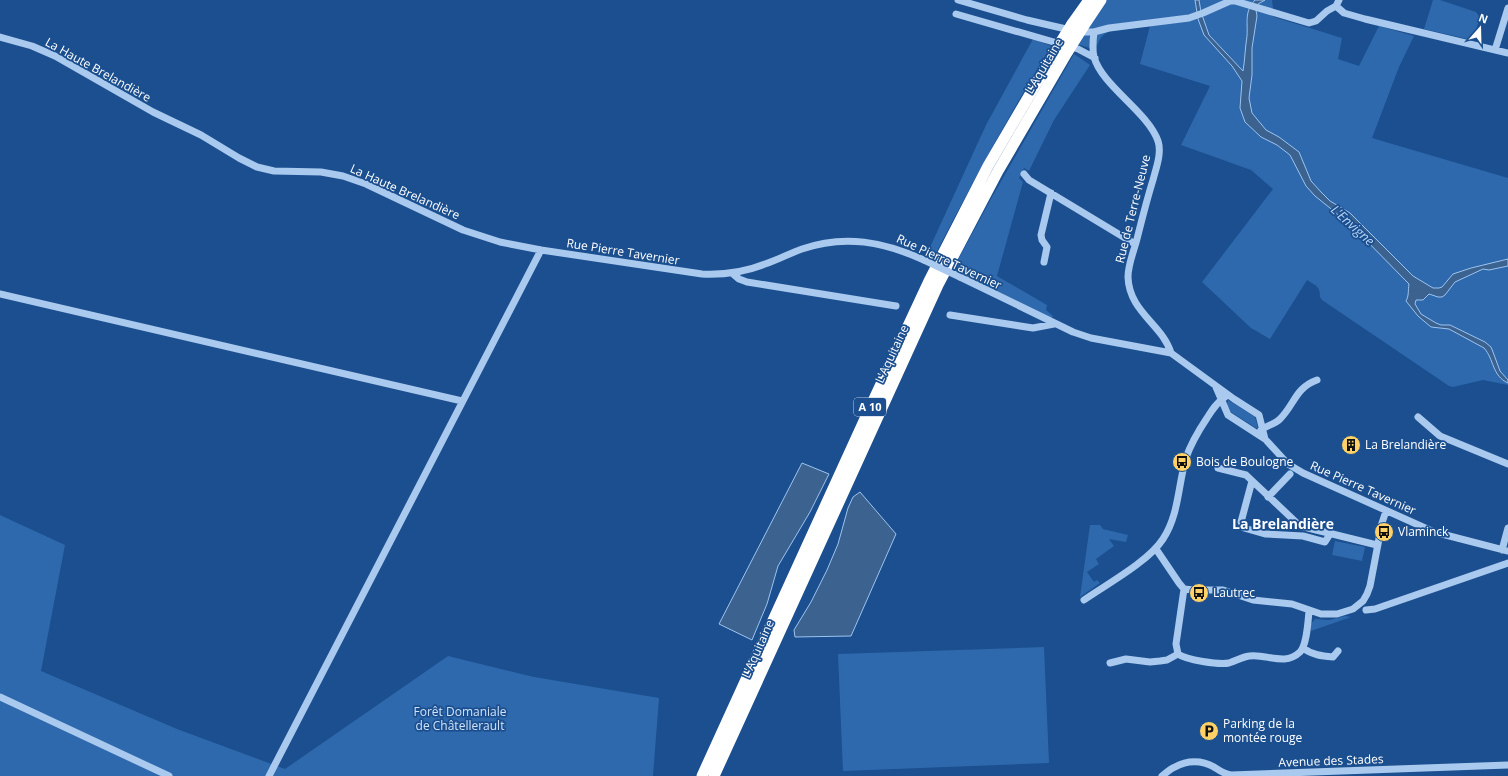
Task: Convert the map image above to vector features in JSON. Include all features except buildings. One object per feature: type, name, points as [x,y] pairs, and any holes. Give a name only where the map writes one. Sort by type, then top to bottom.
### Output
[{"type":"highway","name":"L'Aquitaine","points":[[702,776],[879,387],[929,281],[988,166],[1057,48],[1088,0]]},
{"type":"highway","name":"L'Aquitaine","points":[[714,776],[938,285],[1002,165],[1068,51],[1088,30],[1101,0]]},
{"type":"street","points":[[958,0],[1027,20],[1079,32],[1195,16],[1230,1],[1309,23],[1316,21],[1337,3],[1344,13],[1365,20],[1508,53]]},
{"type":"street","points":[[1494,50],[1508,8]]},
{"type":"street","points":[[956,14],[1078,49],[1095,58]]},
{"type":"street","name":"Rue de Terre-Neuve","points":[[1088,30],[1095,58],[1105,76],[1146,122],[1159,142],[1158,160],[1135,244],[1128,278],[1133,297],[1146,319],[1165,340],[1171,353]]},
{"type":"street","name":"La Haute Brelandière","points":[[0,36],[32,46],[55,56],[153,112],[201,135],[256,167],[274,171],[321,172],[343,176],[366,184],[463,230],[488,239],[540,250]]},
{"type":"street","points":[[1024,174],[1029,180],[1135,244]]},
{"type":"street","points":[[1044,262],[1047,250],[1041,234],[1051,193]]},
{"type":"street","name":"Rue Pierre Tavernier","points":[[540,250],[713,275],[732,273],[767,264],[803,249],[832,242],[846,241],[892,247],[924,260],[1054,324],[1091,338],[1171,353],[1215,386],[1259,415],[1265,439]]},
{"type":"street","points":[[269,776],[540,250]]},
{"type":"street","points":[[732,273],[747,282],[896,306]]},
{"type":"street","points":[[0,294],[462,401]]},
{"type":"street","points":[[950,315],[1033,328],[1054,324]]},
{"type":"street","points":[[1255,432],[1259,432],[1263,428],[1280,420],[1301,389],[1310,382],[1317,380]]},
{"type":"street","name":"Rue Pierre Tavernier","points":[[1215,386],[1228,415],[1265,439],[1288,464],[1303,473],[1386,511],[1444,535],[1505,550]]},
{"type":"street","points":[[1084,600],[1146,558],[1156,549],[1164,538],[1174,514],[1189,450],[1198,431],[1221,399],[1228,395]]},
{"type":"street","points":[[1418,417],[1440,436],[1508,464]]},
{"type":"street","points":[[1218,468],[1246,475],[1300,526],[1378,545]]},
{"type":"street","points":[[1268,497],[1290,474]]},
{"type":"street","points":[[1252,481],[1242,522],[1244,528],[1265,534],[1303,536],[1325,542],[1330,534]]},
{"type":"street","points":[[1156,549],[1184,588],[1194,590],[1223,590],[1253,600],[1292,604],[1321,614],[1337,614],[1358,606],[1367,594],[1370,586],[1382,523],[1386,511]]},
{"type":"street","points":[[1505,550],[1508,528]]},
{"type":"street","points":[[1366,610],[1375,609],[1508,562]]},
{"type":"street","points":[[1178,654],[1176,644],[1184,588]]},
{"type":"street","points":[[1178,654],[1186,658],[1222,663],[1231,662],[1250,656],[1286,659],[1298,654],[1303,648],[1309,611]]},
{"type":"street","points":[[1303,648],[1316,656],[1333,657],[1338,651]]},
{"type":"street","points":[[1110,663],[1126,659],[1150,662],[1160,661],[1167,660],[1178,654]]},
{"type":"street","points":[[0,697],[169,776]]},
{"type":"street","name":"Avenue des Stades","points":[[1162,776],[1176,766],[1192,762],[1207,764],[1221,772],[1231,775],[1387,773],[1508,765]]},
{"type":"green space","points":[[1089,0],[1272,0],[1274,17],[1342,38],[1338,59],[1359,66],[1379,26],[1414,36],[1399,67],[1372,138],[1508,178],[1508,385],[1483,380],[1453,387],[1449,386],[1322,300],[1318,288],[1307,280],[1270,339],[1251,328],[1202,282],[1273,189],[1251,170],[1181,145],[1210,86],[1140,64],[1150,26],[1108,32],[1103,35],[1096,50],[1077,44]]},
{"type":"green space","points":[[1433,0],[1440,0],[1476,12],[1480,18],[1472,40],[1424,29]]},
{"type":"green space","points":[[1033,39],[1051,46],[990,151],[933,259],[926,256],[986,125]]},
{"type":"green space","points":[[1074,54],[1090,65],[1054,120],[1029,171],[1024,168],[1019,178],[1023,182],[997,276],[1047,305],[1046,310],[1053,316],[1051,319],[953,269],[992,197]]},
{"type":"green space","points":[[1228,400],[1255,417],[1258,428],[1231,412],[1227,404]]},
{"type":"green space","name":"Forêt Domaniale de Châtellerault","points":[[0,515],[65,545],[41,671],[177,729],[285,769],[448,656],[534,677],[659,698],[653,776],[0,776]]},
{"type":"green space","points":[[1090,525],[1100,525],[1103,529],[1128,535],[1126,542],[1109,539],[1114,546],[1096,559],[1099,564],[1087,572],[1094,582],[1097,580],[1100,583],[1080,597]]},
{"type":"green space","points":[[1335,541],[1365,547],[1362,561],[1332,555]]},
{"type":"green space","points":[[1345,616],[1351,617],[1311,631],[1311,624],[1315,619],[1329,620]]},
{"type":"green space","points":[[1044,647],[1049,763],[843,771],[838,654]]},
{"type":"water","name":"L'Envigne","points":[[1195,0],[1199,0],[1201,12],[1209,35],[1243,71],[1249,9],[1255,0],[1265,0],[1258,4],[1256,10],[1257,16],[1252,48],[1252,75],[1249,98],[1252,113],[1266,130],[1279,137],[1299,152],[1311,181],[1321,192],[1330,201],[1350,213],[1413,276],[1433,288],[1439,288],[1442,287],[1453,274],[1508,259],[1508,266],[1489,270],[1483,269],[1455,282],[1442,297],[1429,294],[1423,300],[1416,300],[1415,304],[1421,314],[1436,323],[1441,325],[1450,325],[1485,342],[1491,347],[1500,371],[1508,380],[1508,383],[1496,372],[1484,348],[1449,329],[1431,327],[1418,316],[1406,301],[1409,284],[1357,231],[1315,196],[1306,186],[1290,155],[1277,145],[1261,137],[1245,122],[1240,108],[1242,81],[1232,66],[1204,35],[1198,19]]},
{"type":"water","points":[[802,463],[829,474],[810,512],[778,566],[767,604],[752,640],[719,624]]},
{"type":"water","points":[[860,492],[896,534],[851,636],[795,637],[794,630],[811,602],[838,544],[848,508],[853,497]]},
{"type":"place","name":"La Brelandière","points":[[1351,445]]},
{"type":"place","name":"Bois de Boulogne","points":[[1182,462]]},
{"type":"place","name":"Vlaminck","points":[[1384,532]]},
{"type":"place","name":"Lautrec","points":[[1199,593]]},
{"type":"place","name":"Parking de la montée rouge","points":[[1209,731]]},
{"type":"district","name":"La Brelandière","points":[[1283,524]]}]
